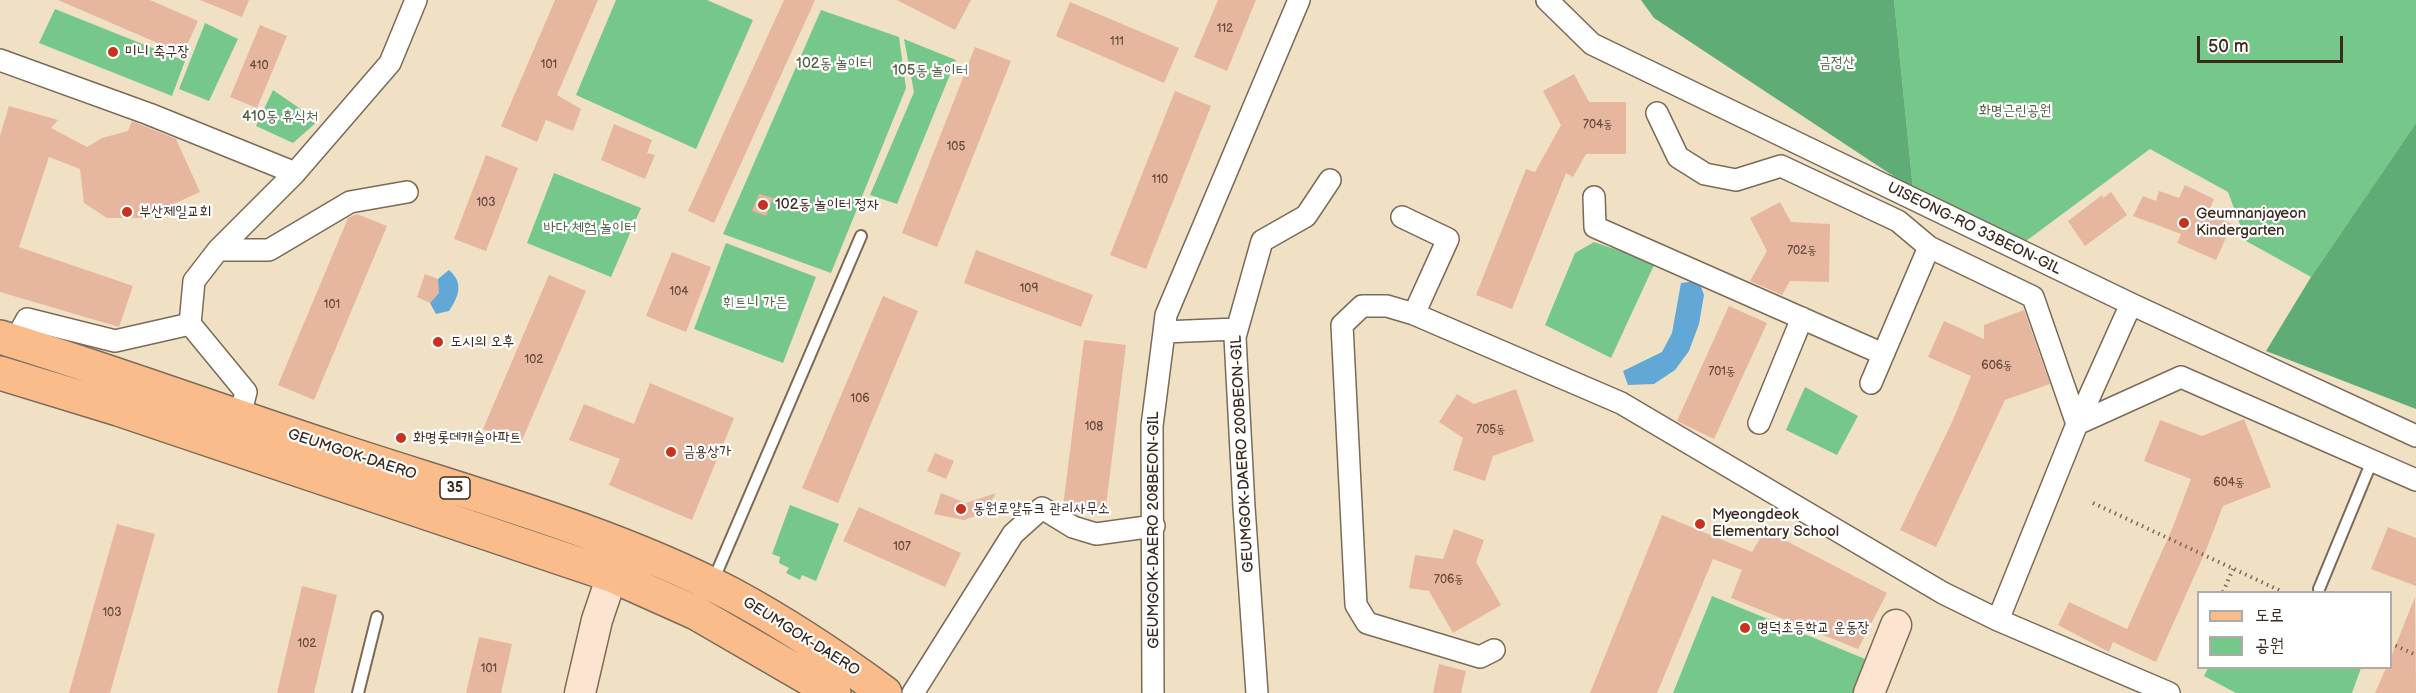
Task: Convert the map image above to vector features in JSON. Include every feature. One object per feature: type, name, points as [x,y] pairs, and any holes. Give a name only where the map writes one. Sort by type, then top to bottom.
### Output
[{"type":"main road","name":"GEUMGOK-DAERO","points":[[7,339],[101,369],[235,433]]},
{"type":"main road","name":"GEUMGOK-DAERO","points":[[0,373],[118,409],[235,433],[617,561],[703,599],[821,689]]},
{"type":"main road","name":"GEUMGOK-DAERO","points":[[703,599],[732,594],[832,654],[885,693]]},
{"type":"street","points":[[235,433],[246,392],[190,324],[194,281],[218,250],[295,173],[390,63],[417,0]]},
{"type":"street","name":"GEUMGOK-DAERO 208BEON-GIL","points":[[1153,693],[1152,426],[1166,315],[1299,0]]},
{"type":"street","name":"UISEONG-RO 33BEON-GIL","points":[[1547,0],[1592,44],[2131,304],[2416,436]]},
{"type":"street","points":[[0,60],[149,114],[295,173]]},
{"type":"street","points":[[1657,113],[1678,157],[1705,174],[1736,180],[1781,166],[1898,221],[1929,247],[2033,297],[2077,424]]},
{"type":"street","name":"GEUMGOK-DAERO 200BEON-GIL","points":[[1257,693],[1244,507],[1236,330],[1262,241],[1306,216],[1330,180]]},
{"type":"street","points":[[218,250],[269,250],[350,202],[407,192]]},
{"type":"street","points":[[1594,197],[1595,227],[1883,354]]},
{"type":"street","points":[[1402,217],[1448,239],[1414,314]]},
{"type":"street","points":[[1871,383],[1929,247]]},
{"type":"street","points":[[1998,620],[2077,424],[2131,304]]},
{"type":"street","points":[[1494,650],[1480,657],[1367,623],[1356,605],[1342,325],[1362,306],[1387,306],[1414,314],[1621,403],[1943,593],[1998,620],[2169,693]]},
{"type":"street","points":[[1759,423],[1802,318]]},
{"type":"street","points":[[7,339],[27,319],[115,341],[190,324]]},
{"type":"street","points":[[1164,332],[1236,330]]},
{"type":"street","points":[[2077,424],[2181,377],[2416,480]]},
{"type":"street","points":[[913,693],[1013,534],[1042,508],[1073,527],[1096,534],[1154,526]]},
{"type":"street","points":[[579,693],[597,621],[617,561]]},
{"type":"street","points":[[1869,693],[1896,626]]},
{"type":"lane","points":[[703,599],[861,236]]},
{"type":"lane","points":[[2319,589],[2372,461]]},
{"type":"lane","points":[[358,693],[377,617]]},
{"type":"path","points":[[2093,503],[2281,591]]},
{"type":"path","points":[[2223,591],[2233,569]]},
{"type":"path","points":[[2392,643],[2416,655]]},
{"type":"green space","points":[[616,0],[707,0],[753,20],[696,149],[576,95]]},
{"type":"green space","name":"금정산","points":[[1641,0],[1894,0],[1913,189],[1654,18]]},
{"type":"green space","name":"화명근린공원","points":[[1894,0],[2416,0],[2416,123],[2311,277],[2246,241],[2228,192],[2150,149],[2022,244],[1913,189]]},
{"type":"green space","name":"미니 축구장","points":[[55,9],[185,61],[172,96],[39,43]]},
{"type":"green space","name":"102동 놀이터","points":[[821,10],[899,37],[906,88],[831,273],[723,234]]},
{"type":"green space","points":[[205,23],[238,39],[209,101],[179,89]]},
{"type":"green space","name":"105동 놀이터","points":[[904,39],[956,60],[897,204],[870,195],[914,92]]},
{"type":"green space","name":"410동 휴식처","points":[[273,90],[318,121],[293,143],[256,126]]},
{"type":"green space","points":[[2416,123],[2416,409],[2266,351],[2311,277]]},
{"type":"green space","name":"바다 체험 놀이터","points":[[554,173],[641,208],[611,277],[527,243]]},
{"type":"green space","points":[[1594,242],[1655,263],[1611,358],[1545,325],[1575,253]]},
{"type":"green space","name":"휘트니 가든","points":[[726,243],[816,277],[783,363],[694,329]]},
{"type":"green space","points":[[1805,387],[1858,416],[1837,455],[1786,430]]},
{"type":"green space","points":[[790,505],[839,524],[816,581],[802,575],[800,580],[786,573],[789,568],[779,563],[780,557],[772,554]]},
{"type":"green space","name":"명덕초등학교 운동장","points":[[1712,596],[1870,661],[1857,693],[1673,693]]},
{"type":"green space","points":[[2208,669],[2361,669],[2352,693],[2236,693],[2204,676]]},
{"type":"water","points":[[449,270],[457,280],[457,295],[449,311],[436,314],[430,303],[438,293],[438,279]]},
{"type":"water","points":[[1699,281],[1704,295],[1699,324],[1689,351],[1675,370],[1654,384],[1628,385],[1623,371],[1662,352],[1672,333],[1681,283]]},
{"type":"building","points":[[58,0],[150,0],[198,21],[183,54]]},
{"type":"building","points":[[200,0],[249,0],[242,17]]},
{"type":"building","points":[[555,0],[598,0],[557,95],[581,109],[573,131],[546,120],[537,142],[501,126]]},
{"type":"building","points":[[784,0],[815,0],[714,223],[688,211]]},
{"type":"building","points":[[897,0],[971,0],[955,30]]},
{"type":"building","points":[[1218,0],[1256,0],[1227,71],[1194,57]]},
{"type":"building","points":[[1070,2],[1179,48],[1164,83],[1056,36]]},
{"type":"building","points":[[260,25],[287,36],[257,108],[230,97]]},
{"type":"building","points":[[975,47],[1011,61],[937,247],[902,233]]},
{"type":"building","points":[[1574,74],[1589,102],[1626,102],[1626,154],[1586,154],[1573,177],[1566,173],[1512,309],[1476,295],[1526,169],[1535,172],[1561,125],[1543,91]]},
{"type":"building","points":[[1175,91],[1211,106],[1146,269],[1110,255]]},
{"type":"building","name":"부산제일교회","points":[[9,106],[58,120],[51,128],[87,147],[102,138],[128,131],[132,121],[176,139],[200,192],[143,218],[107,218],[84,203],[80,169],[49,157],[19,247],[133,286],[119,327],[0,292],[0,136]]},
{"type":"building","points":[[614,124],[652,140],[647,153],[655,155],[645,179],[601,160]]},
{"type":"building","points":[[486,155],[518,168],[486,251],[454,239]]},
{"type":"building","points":[[2185,185],[2214,199],[2208,213],[2232,224],[2216,260],[2177,243],[2181,234],[2133,216],[2143,196],[2156,201],[2159,191],[2179,198]]},
{"type":"building","points":[[2111,192],[2127,215],[2085,246],[2068,221],[2102,195],[2103,198]]},
{"type":"building","name":"102동 놀이터 정자","points":[[759,194],[773,198],[766,216],[752,211]]},
{"type":"building","points":[[1780,202],[1791,222],[1830,224],[1829,282],[1790,281],[1782,295],[1750,281],[1767,251],[1750,218]]},
{"type":"building","points":[[357,214],[387,226],[314,400],[278,385],[348,218]]},
{"type":"building","points":[[976,250],[1093,295],[1081,327],[964,283]]},
{"type":"building","points":[[672,252],[711,267],[686,332],[646,316]]},
{"type":"building","points":[[425,274],[438,279],[439,293],[430,303],[417,297]]},
{"type":"building","points":[[549,275],[586,291],[520,445],[483,429]]},
{"type":"building","points":[[883,296],[918,311],[838,503],[802,488]]},
{"type":"building","points":[[1729,306],[1767,323],[1714,439],[1677,421]]},
{"type":"building","points":[[2024,310],[2050,384],[2005,400],[1936,547],[1900,530],[1953,420],[1971,376],[1928,357],[1944,321],[1984,339],[1984,325]]},
{"type":"building","points":[[1084,340],[1126,345],[1105,514],[1070,510],[1063,506]]},
{"type":"building","name":"금용상가","points":[[650,383],[734,418],[692,520],[609,485],[620,459],[569,440],[584,404],[634,424]]},
{"type":"building","points":[[1516,389],[1534,441],[1493,456],[1485,481],[1453,470],[1463,438],[1439,422],[1457,394],[1474,404]]},
{"type":"building","points":[[2244,419],[2271,487],[2223,506],[2156,662],[2113,642],[2109,652],[2058,625],[2069,602],[2127,629],[2172,529],[2191,479],[2144,461],[2160,420],[2202,436]]},
{"type":"building","points":[[935,453],[954,461],[946,479],[927,471]]},
{"type":"building","name":"동원로얄듀크 관리사무소","points":[[941,493],[966,503],[996,493],[984,513],[964,520],[934,514]]},
{"type":"building","points":[[859,507],[961,553],[945,587],[843,541]]},
{"type":"building","points":[[1662,515],[1752,552],[1765,530],[1887,593],[1858,649],[1731,598],[1742,570],[1713,559],[1657,693],[1590,693]]},
{"type":"building","points":[[117,524],[155,534],[110,693],[69,693]]},
{"type":"building","points":[[2388,527],[2416,538],[2416,586],[2371,569]]},
{"type":"building","points":[[1454,529],[1484,540],[1476,562],[1501,605],[1453,633],[1429,591],[1409,588],[1415,555],[1443,559]]},
{"type":"building","points":[[302,586],[337,595],[314,693],[277,693]]},
{"type":"building","points":[[2415,597],[2416,693],[2375,693],[2386,669],[2392,669],[2392,654]]},
{"type":"building","points":[[479,637],[512,644],[501,693],[466,693]]},
{"type":"building","points":[[1439,664],[1466,671],[1461,693],[1433,693]]},
{"type":"place","name":"미니 축구장","points":[[113,52]]},
{"type":"place","name":"102동 놀이터 정자","points":[[763,205]]},
{"type":"place","name":"부산제일교회","points":[[127,212]]},
{"type":"place","name":"Geumnanjayeon Kindergarten","points":[[2184,223]]},
{"type":"place","name":"도시의 오후","points":[[438,342]]},
{"type":"place","name":"화명롯데캐슬아파트","points":[[401,438]]},
{"type":"place","name":"금용상가","points":[[671,452]]},
{"type":"place","name":"동원로얄듀크 관리사무소","points":[[961,509]]},
{"type":"place","name":"Myeongdeok Elementary School","points":[[1700,524]]},
{"type":"place","name":"명덕초등학교 운동장","points":[[1745,628]]}]
